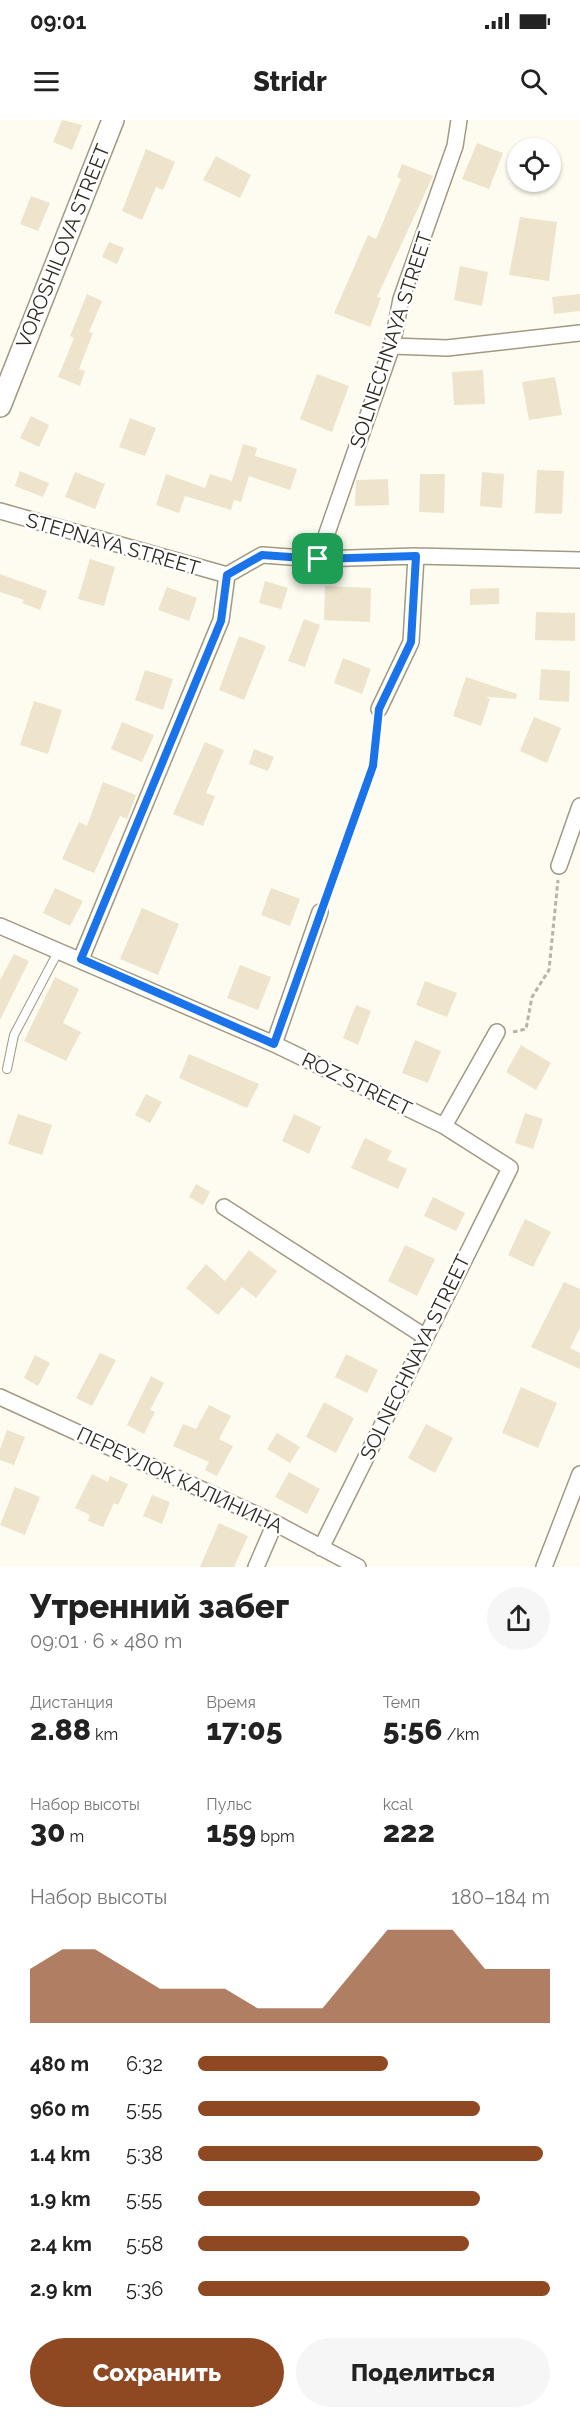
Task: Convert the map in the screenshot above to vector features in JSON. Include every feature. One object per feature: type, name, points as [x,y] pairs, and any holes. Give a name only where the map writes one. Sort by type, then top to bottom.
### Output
[{"type":"main road","name":"VOROSHILOVA STREET","points":[[0,406],[114,120]]},
{"type":"street","name":"SOLNECHNAYA STREET","points":[[318,559],[392,346],[401,298],[455,146],[459,120]]},
{"type":"street","points":[[392,346],[447,348],[580,333]]},
{"type":"street","name":"STEPNAYA STREET","points":[[0,511],[227,575],[262,555],[318,559],[416,556],[580,560]]},
{"type":"street","points":[[379,709],[411,642],[416,556]]},
{"type":"street","points":[[81,959],[221,621],[227,575]]},
{"type":"street","points":[[559,866],[580,807]]},
{"type":"street","points":[[274,1044],[320,912]]},
{"type":"street","name":"ROZ STREET","points":[[0,926],[274,1044],[444,1126],[510,1168]]},
{"type":"street","points":[[444,1126],[497,1032]]},
{"type":"street","name":"SOLNECHNAYA STREET","points":[[321,1548],[424,1336],[510,1168]]},
{"type":"street","points":[[224,1207],[424,1336]]},
{"type":"street","name":"ПЕРЕУЛОК КАЛИНИНА","points":[[0,1397],[275,1523],[358,1567]]},
{"type":"street","points":[[544,1567],[580,1474]]},
{"type":"street","points":[[256,1567],[275,1523]]},
{"type":"lane","points":[[7,1069],[14,1035],[58,950]]},
{"type":"path","points":[[320,912],[373,766],[379,709]]},
{"type":"path","points":[[497,1032],[510,1033],[526,1029],[532,997],[549,970],[559,866]]},
{"type":"building","points":[[62,120],[82,125],[72,150],[53,142]]},
{"type":"building","points":[[477,143],[503,153],[489,189],[462,179]]},
{"type":"building","points":[[146,149],[175,162],[163,190],[156,187],[142,220],[122,211]]},
{"type":"building","points":[[216,156],[251,175],[240,198],[203,180]]},
{"type":"building","points":[[402,164],[433,176],[377,297],[381,298],[370,327],[334,313],[368,235],[376,239],[401,179],[397,177]]},
{"type":"building","points":[[31,196],[50,203],[38,231],[20,224]]},
{"type":"building","points":[[520,217],[557,222],[549,281],[509,275]]},
{"type":"building","points":[[109,242],[124,248],[117,264],[102,257]]},
{"type":"building","points":[[460,266],[488,272],[482,306],[454,300]]},
{"type":"building","points":[[87,294],[102,301],[89,332],[93,333],[79,369],[85,371],[80,386],[58,377],[74,338],[70,336]]},
{"type":"building","points":[[580,294],[580,311],[554,314],[552,297]]},
{"type":"building","points":[[483,370],[485,404],[454,405],[452,372]]},
{"type":"building","points":[[317,374],[349,386],[332,432],[300,419]]},
{"type":"building","points":[[555,377],[562,415],[529,420],[522,382]]},
{"type":"building","points":[[31,416],[49,425],[39,447],[20,438]]},
{"type":"building","points":[[130,418],[156,428],[145,456],[119,447]]},
{"type":"building","points":[[243,444],[257,448],[255,456],[297,469],[290,490],[249,476],[241,502],[234,500],[231,510],[185,496],[179,513],[156,505],[166,474],[205,488],[210,474],[232,481]]},
{"type":"building","points":[[537,470],[564,471],[562,514],[535,513]]},
{"type":"building","points":[[20,471],[49,483],[43,497],[15,486]]},
{"type":"building","points":[[75,472],[105,484],[95,509],[65,497]]},
{"type":"building","points":[[482,472],[504,474],[502,508],[480,506]]},
{"type":"building","points":[[420,474],[445,474],[444,513],[419,512]]},
{"type":"building","points":[[388,479],[389,505],[355,506],[356,480]]},
{"type":"building","points":[[90,559],[115,567],[104,606],[78,599]]},
{"type":"building","points":[[0,574],[47,591],[40,610],[22,603],[24,600],[0,592]]},
{"type":"building","points":[[265,581],[288,588],[281,609],[259,603]]},
{"type":"building","points":[[325,586],[371,588],[370,622],[324,620]]},
{"type":"building","points":[[167,587],[197,598],[189,621],[158,610]]},
{"type":"building","points":[[499,588],[499,604],[470,605],[470,589]]},
{"type":"building","points":[[536,612],[575,613],[575,641],[535,640]]},
{"type":"building","points":[[304,619],[320,625],[305,667],[288,661]]},
{"type":"building","points":[[239,636],[266,646],[244,700],[219,690]]},
{"type":"building","points":[[343,658],[371,669],[362,694],[334,683]]},
{"type":"building","points":[[541,669],[570,671],[569,702],[539,700]]},
{"type":"building","points":[[145,670],[173,679],[163,710],[135,700]]},
{"type":"building","points":[[466,677],[517,694],[516,699],[486,697],[490,699],[481,726],[453,716]]},
{"type":"building","points":[[34,701],[62,710],[48,754],[20,745]]},
{"type":"building","points":[[534,717],[561,728],[547,763],[520,751]]},
{"type":"building","points":[[122,722],[154,735],[142,762],[111,749]]},
{"type":"building","points":[[205,742],[224,750],[206,793],[215,796],[203,826],[173,814]]},
{"type":"building","points":[[254,749],[274,757],[268,771],[249,764]]},
{"type":"building","points":[[103,782],[136,795],[127,819],[120,816],[94,873],[62,859],[79,822],[87,826]]},
{"type":"building","points":[[55,888],[83,901],[70,926],[43,913]]},
{"type":"building","points":[[271,888],[300,899],[290,926],[261,915]]},
{"type":"building","points":[[142,908],[179,924],[158,975],[120,959]]},
{"type":"building","points":[[14,954],[29,961],[0,1020],[0,980]]},
{"type":"building","points":[[240,965],[271,977],[258,1010],[227,998]]},
{"type":"building","points":[[55,977],[79,989],[63,1023],[81,1032],[66,1061],[24,1041]]},
{"type":"building","points":[[425,981],[457,993],[447,1017],[416,1005]]},
{"type":"building","points":[[356,1005],[371,1011],[358,1045],[343,1038]]},
{"type":"building","points":[[415,1040],[441,1051],[428,1083],[402,1073]]},
{"type":"building","points":[[521,1045],[551,1063],[536,1090],[506,1072]]},
{"type":"building","points":[[189,1054],[259,1084],[247,1108],[179,1078]]},
{"type":"building","points":[[146,1094],[162,1102],[150,1123],[135,1115]]},
{"type":"building","points":[[525,1113],[543,1119],[533,1149],[515,1143]]},
{"type":"building","points":[[18,1114],[52,1125],[42,1155],[8,1144]]},
{"type":"building","points":[[294,1114],[321,1127],[309,1154],[282,1141]]},
{"type":"building","points":[[365,1138],[392,1151],[387,1160],[407,1169],[398,1189],[351,1168]]},
{"type":"building","points":[[196,1184],[210,1192],[203,1205],[189,1197]]},
{"type":"building","points":[[433,1197],[465,1213],[456,1231],[424,1216]]},
{"type":"building","points":[[525,1219],[551,1232],[533,1267],[508,1255]]},
{"type":"building","points":[[405,1245],[435,1259],[417,1296],[388,1281]]},
{"type":"building","points":[[249,1250],[277,1271],[256,1298],[242,1287],[218,1315],[186,1288],[206,1264],[225,1281]]},
{"type":"building","points":[[564,1282],[580,1289],[580,1328],[570,1348],[580,1353],[580,1369],[531,1347]]},
{"type":"building","points":[[100,1353],[116,1360],[92,1406],[76,1398]]},
{"type":"building","points":[[346,1354],[378,1370],[367,1393],[335,1377]]},
{"type":"building","points":[[35,1355],[50,1363],[38,1386],[24,1378]]},
{"type":"building","points":[[151,1376],[164,1383],[150,1410],[155,1412],[144,1434],[127,1425]]},
{"type":"building","points":[[521,1387],[557,1403],[538,1448],[502,1433]]},
{"type":"building","points":[[324,1402],[354,1418],[336,1453],[306,1437]]},
{"type":"building","points":[[209,1405],[231,1416],[219,1439],[233,1446],[217,1476],[205,1470],[209,1462],[173,1446],[183,1424],[196,1429]]},
{"type":"building","points":[[426,1424],[453,1438],[435,1473],[408,1458]]},
{"type":"building","points":[[7,1430],[25,1437],[14,1465],[0,1460],[0,1449]]},
{"type":"building","points":[[277,1433],[300,1447],[290,1463],[267,1449]]},
{"type":"building","points":[[289,1472],[320,1489],[307,1514],[275,1497]]},
{"type":"building","points":[[92,1474],[108,1482],[110,1476],[128,1484],[118,1505],[114,1503],[103,1527],[88,1521],[90,1515],[75,1508]]},
{"type":"building","points":[[15,1487],[40,1497],[25,1535],[0,1525]]},
{"type":"building","points":[[152,1495],[170,1502],[162,1524],[143,1516]]},
{"type":"building","points":[[219,1523],[248,1536],[234,1567],[200,1567]]},
{"type":"route","points":[[262,555],[318,559],[416,556],[411,642],[379,709],[373,766],[274,1044],[81,959],[221,621],[227,575],[262,555]]}]
